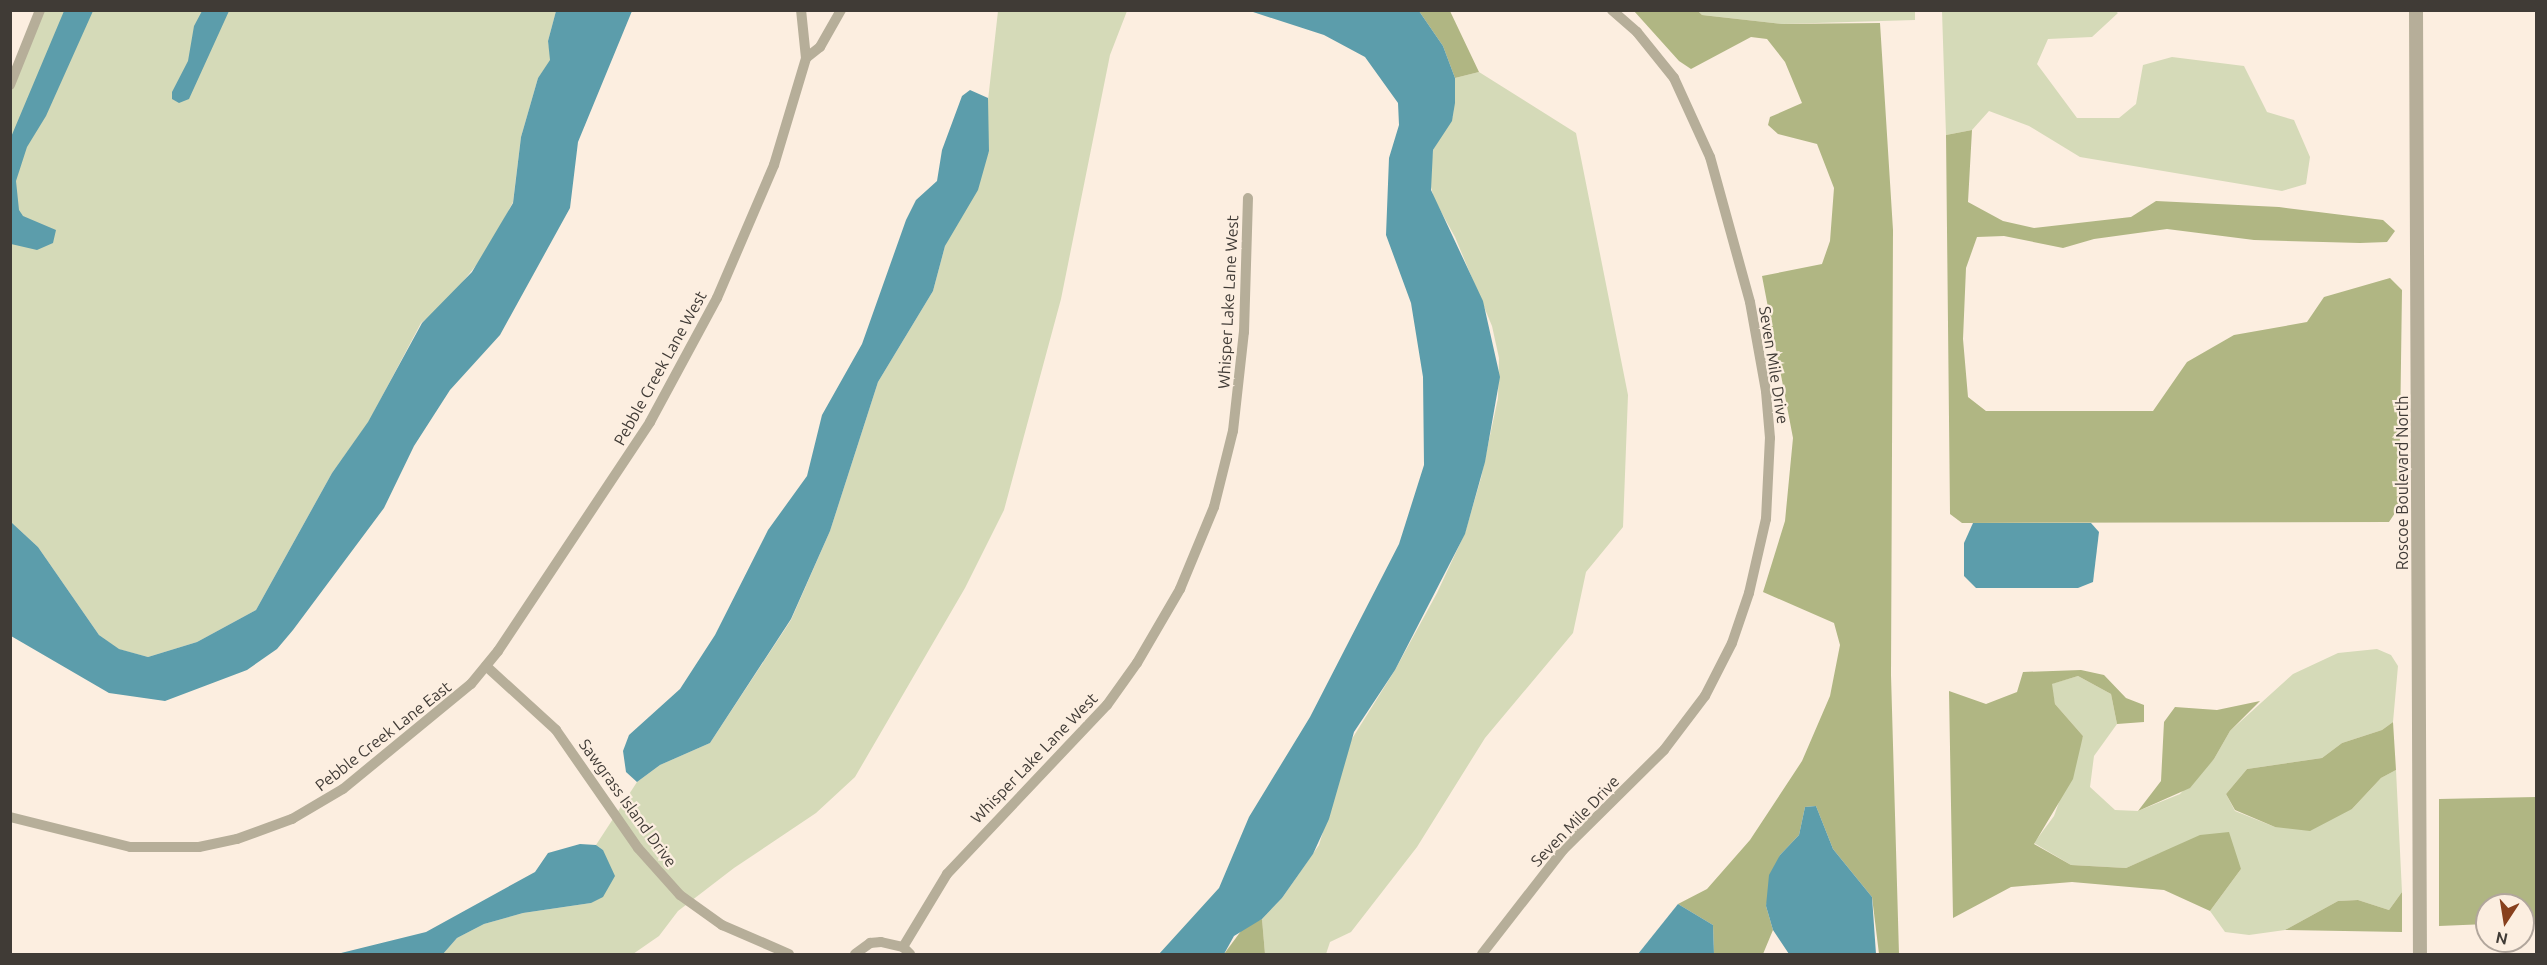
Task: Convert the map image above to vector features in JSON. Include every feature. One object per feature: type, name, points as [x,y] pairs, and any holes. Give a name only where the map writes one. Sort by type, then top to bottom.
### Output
[{"type":"street","points":[[10,85],[40,10]]},
{"type":"street","name":"Pebble Creek Lane West","points":[[486,666],[613,480],[682,366],[750,226],[806,58],[801,10]]},
{"type":"street","name":"Pebble Creek Lane West","points":[[806,58],[820,47],[841,10]]},
{"type":"street","name":"Seven Mile Drive","points":[[1482,954],[1563,850],[1664,750],[1705,696],[1732,643],[1749,593],[1766,519],[1770,438],[1766,391],[1750,302],[1725,206],[1689,104],[1656,54],[1612,10]]},
{"type":"street","name":"Roscoe Boulevard North","points":[[2416,10],[2420,954]]},
{"type":"street","name":"Whisper Lake Lane West","points":[[906,951],[953,867],[1107,705],[1137,663],[1180,589],[1214,507],[1233,430],[1244,332],[1248,198]]},
{"type":"street","name":"Pebble Creek Lane East","points":[[10,817],[130,847],[199,847],[255,833],[292,819],[343,789],[450,705],[486,666]]},
{"type":"street","name":"Sawgrass Island Drive","points":[[486,666],[556,730],[638,848],[681,895],[722,925],[789,954]]},
{"type":"street","points":[[855,954],[870,943],[881,942],[906,951]]},
{"type":"green space","points":[[1915,10],[1915,20],[1782,24],[1702,15],[1698,11]]},
{"type":"green space","points":[[40,11],[556,11],[548,41],[551,60],[538,78],[521,137],[513,202],[486,253],[444,305],[421,323],[368,423],[332,473],[256,610],[197,642],[148,657],[118,649],[99,635],[38,547],[11,522],[10,93]]},
{"type":"green space","points":[[998,11],[1127,11],[1110,55],[1061,299],[1004,510],[965,588],[855,777],[816,813],[734,868],[678,911],[659,936],[633,954],[443,954],[457,938],[484,924],[523,913],[591,903],[603,850],[596,845],[637,782],[660,765],[710,743],[791,620],[830,531],[878,382],[933,291],[945,246],[989,151],[986,118]]},
{"type":"green space","points":[[1419,11],[1450,11],[1479,72],[1455,78],[1443,46]]},
{"type":"green space","points":[[1634,11],[1698,11],[1702,15],[1782,24],[1880,23],[1893,230],[1891,675],[1899,954],[1879,954],[1872,897],[1833,849],[1816,806],[1805,807],[1799,835],[1780,855],[1766,906],[1773,930],[1763,954],[1714,954],[1713,925],[1678,904],[1707,889],[1750,840],[1802,761],[1830,696],[1840,645],[1834,623],[1763,592],[1785,521],[1793,438],[1762,276],[1822,264],[1830,241],[1834,188],[1817,144],[1778,134],[1768,125],[1770,117],[1802,103],[1785,62],[1767,39],[1751,37],[1691,69],[1679,61]]},
{"type":"green space","points":[[1942,11],[2115,11],[2118,13],[2092,37],[2048,39],[2037,64],[2077,118],[2119,118],[2136,104],[2143,65],[2172,57],[2244,66],[2267,112],[2294,120],[2310,157],[2306,184],[2282,191],[2080,157],[2029,126],[1989,111],[1972,130],[1946,135]]},
{"type":"green space","points":[[1479,72],[1576,133],[1628,395],[1623,527],[1586,572],[1573,633],[1485,738],[1417,847],[1351,932],[1330,942],[1326,954],[1265,954],[1262,919],[1282,898],[1319,845],[1350,742],[1395,670],[1437,593],[1465,533],[1481,478],[1498,398],[1499,358],[1492,326],[1455,237],[1434,199],[1429,179],[1433,150],[1453,116],[1455,78]]},
{"type":"green space","points":[[1972,130],[1968,202],[2003,221],[2034,228],[2131,217],[2156,201],[2279,207],[2383,220],[2395,231],[2387,242],[2360,243],[2254,240],[2167,229],[2094,239],[2063,248],[2004,236],[1977,237],[1966,268],[1963,339],[1968,397],[1986,411],[2153,411],[2187,362],[2234,335],[2307,322],[2324,297],[2390,278],[2402,290],[2399,507],[2389,522],[1962,523],[1950,514],[1946,135]]},
{"type":"green space","points":[[2377,649],[2391,655],[2398,666],[2393,722],[2382,730],[2342,743],[2322,758],[2247,769],[2226,794],[2235,811],[2275,827],[2352,809],[2381,778],[2396,770],[2402,892],[2389,910],[2358,900],[2338,901],[2285,930],[2249,935],[2225,932],[2210,911],[2241,869],[2160,853],[2126,868],[2071,865],[2034,843],[2054,816],[2083,736],[2055,704],[2051,684],[2078,676],[2111,694],[2117,724],[2094,756],[2090,787],[2115,810],[2138,811],[2180,794],[2214,759],[2230,731],[2293,674],[2338,653]]},
{"type":"green space","points":[[2081,670],[2104,675],[2126,698],[2144,705],[2144,722],[2117,724],[2111,694],[2078,676],[2052,684],[2055,704],[2083,736],[2073,779],[2034,844],[2071,865],[2126,868],[2200,835],[2229,832],[2241,869],[2210,911],[2164,890],[2072,882],[2011,887],[1953,918],[1949,691],[1986,704],[2017,692],[2023,672]]},
{"type":"green space","points":[[2260,701],[2230,731],[2214,759],[2190,788],[2138,811],[2161,781],[2164,722],[2175,707],[2217,710]]},
{"type":"green space","points":[[2393,722],[2396,770],[2381,778],[2352,809],[2310,831],[2275,827],[2235,810],[2226,794],[2247,769],[2322,758],[2342,743],[2382,730]]},
{"type":"green space","points":[[2536,797],[2536,922],[2535,893],[2475,893],[2475,924],[2439,926],[2439,799]]},
{"type":"green space","points":[[2402,892],[2402,932],[2285,930],[2338,901],[2358,900],[2389,910]]},
{"type":"green space","points":[[1262,919],[1265,954],[1224,954],[1244,927]]},
{"type":"water","points":[[64,11],[93,11],[46,116],[27,147],[16,181],[19,210],[23,216],[56,230],[53,243],[37,250],[11,244],[11,137]]},
{"type":"water","points":[[202,11],[229,11],[189,99],[179,103],[172,99],[172,92],[188,61],[194,26]]},
{"type":"water","points":[[556,11],[632,11],[578,142],[570,208],[500,335],[450,390],[414,446],[384,508],[277,649],[247,670],[165,701],[109,693],[11,636],[11,522],[38,547],[99,635],[119,649],[148,657],[197,642],[256,610],[332,473],[368,422],[422,323],[472,272],[513,203],[521,137],[538,78],[550,60],[548,41]]},
{"type":"water","points":[[1250,11],[1419,11],[1443,46],[1455,78],[1455,103],[1452,121],[1433,150],[1431,190],[1483,301],[1500,377],[1485,462],[1465,534],[1395,670],[1354,732],[1329,819],[1313,854],[1282,898],[1262,919],[1234,936],[1224,954],[1159,954],[1219,888],[1249,817],[1310,717],[1399,544],[1424,465],[1423,377],[1411,303],[1386,235],[1389,158],[1399,125],[1398,103],[1365,57],[1324,35]]},
{"type":"water","points":[[970,90],[988,98],[989,151],[978,190],[945,246],[933,291],[878,382],[830,531],[791,619],[710,743],[660,765],[637,782],[626,772],[623,751],[629,735],[680,689],[715,635],[768,530],[807,476],[822,415],[862,344],[906,220],[916,200],[937,181],[942,150],[962,96]]},
{"type":"water","points":[[1973,523],[2091,523],[2099,532],[2093,582],[2078,588],[1976,588],[1964,576],[1964,543]]},
{"type":"water","points":[[1816,806],[1833,849],[1872,897],[1876,954],[1789,954],[1773,930],[1766,906],[1769,875],[1780,855],[1799,835],[1805,807]]},
{"type":"water","points":[[580,844],[596,845],[603,850],[615,876],[603,897],[591,903],[523,913],[484,924],[457,938],[443,954],[337,954],[426,932],[535,872],[548,853]]},
{"type":"water","points":[[1678,904],[1713,925],[1714,954],[1638,954]]}]
